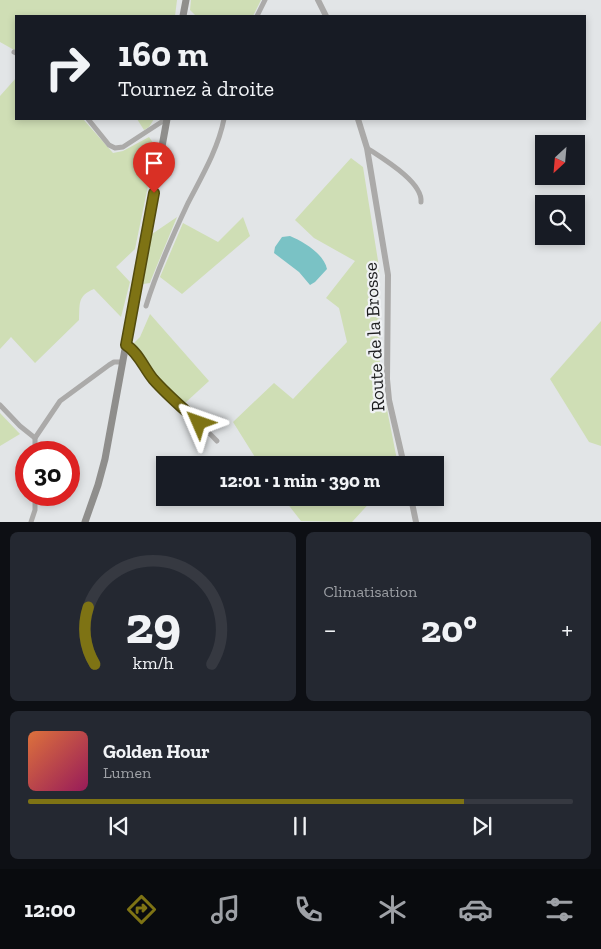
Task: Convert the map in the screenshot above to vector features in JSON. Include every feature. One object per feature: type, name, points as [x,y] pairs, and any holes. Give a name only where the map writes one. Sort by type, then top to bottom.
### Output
[{"type":"main road","points":[[183,15],[186,0]]},
{"type":"main road","points":[[85,522],[105,459],[167,120]]},
{"type":"street","points":[[258,15],[265,0]]},
{"type":"street","points":[[318,0],[326,15]]},
{"type":"street","points":[[89,120],[109,145],[115,148],[123,148],[165,120]]},
{"type":"street","points":[[146,306],[170,240],[214,152],[224,120]]},
{"type":"street","name":"Route de la Brosse","points":[[358,120],[366,148],[388,275],[387,379],[389,400],[402,456]]},
{"type":"street","points":[[366,148],[410,180],[419,192],[421,202]]},
{"type":"street","points":[[126,345],[133,350],[152,378],[164,391],[217,441]]},
{"type":"street","points":[[0,405],[20,426],[35,438],[60,401],[109,365],[114,362],[122,362]]},
{"type":"street","points":[[31,522],[35,506]]},
{"type":"street","points":[[413,506],[416,522]]},
{"type":"green space","points":[[0,0],[177,0],[175,15],[15,15],[15,50],[0,42]]},
{"type":"green space","points":[[191,0],[261,0],[254,15],[195,15],[190,10]]},
{"type":"green space","points":[[15,79],[15,120],[84,120],[113,153],[123,151],[149,137],[156,147],[135,249],[116,267],[130,282],[121,317],[94,289],[80,301],[79,320],[35,363],[11,337],[0,349],[0,96]]},
{"type":"green space","points":[[138,120],[153,120],[149,127],[144,130]]},
{"type":"green space","points":[[351,158],[363,167],[379,267],[380,374],[396,456],[254,456],[233,422],[274,383],[293,399],[347,342],[339,308],[326,298],[355,261],[314,238],[295,220]]},
{"type":"green space","points":[[177,217],[150,283],[143,284],[152,234]]},
{"type":"green space","points":[[243,217],[250,236],[182,294],[160,277],[183,223],[218,242]]},
{"type":"green space","points":[[150,314],[209,381],[185,403],[160,383],[132,345],[140,337]]},
{"type":"green space","points":[[601,321],[601,446],[589,442],[550,379]]},
{"type":"green space","points":[[0,413],[20,434],[0,446]]},
{"type":"green space","points":[[289,506],[367,506],[352,522],[301,521]]},
{"type":"water","points":[[290,236],[313,249],[325,264],[327,269],[310,285],[299,272],[274,253],[275,247],[282,237]]},
{"type":"route","points":[[154,193],[126,345],[133,350],[152,378],[164,391],[199,423]]}]
